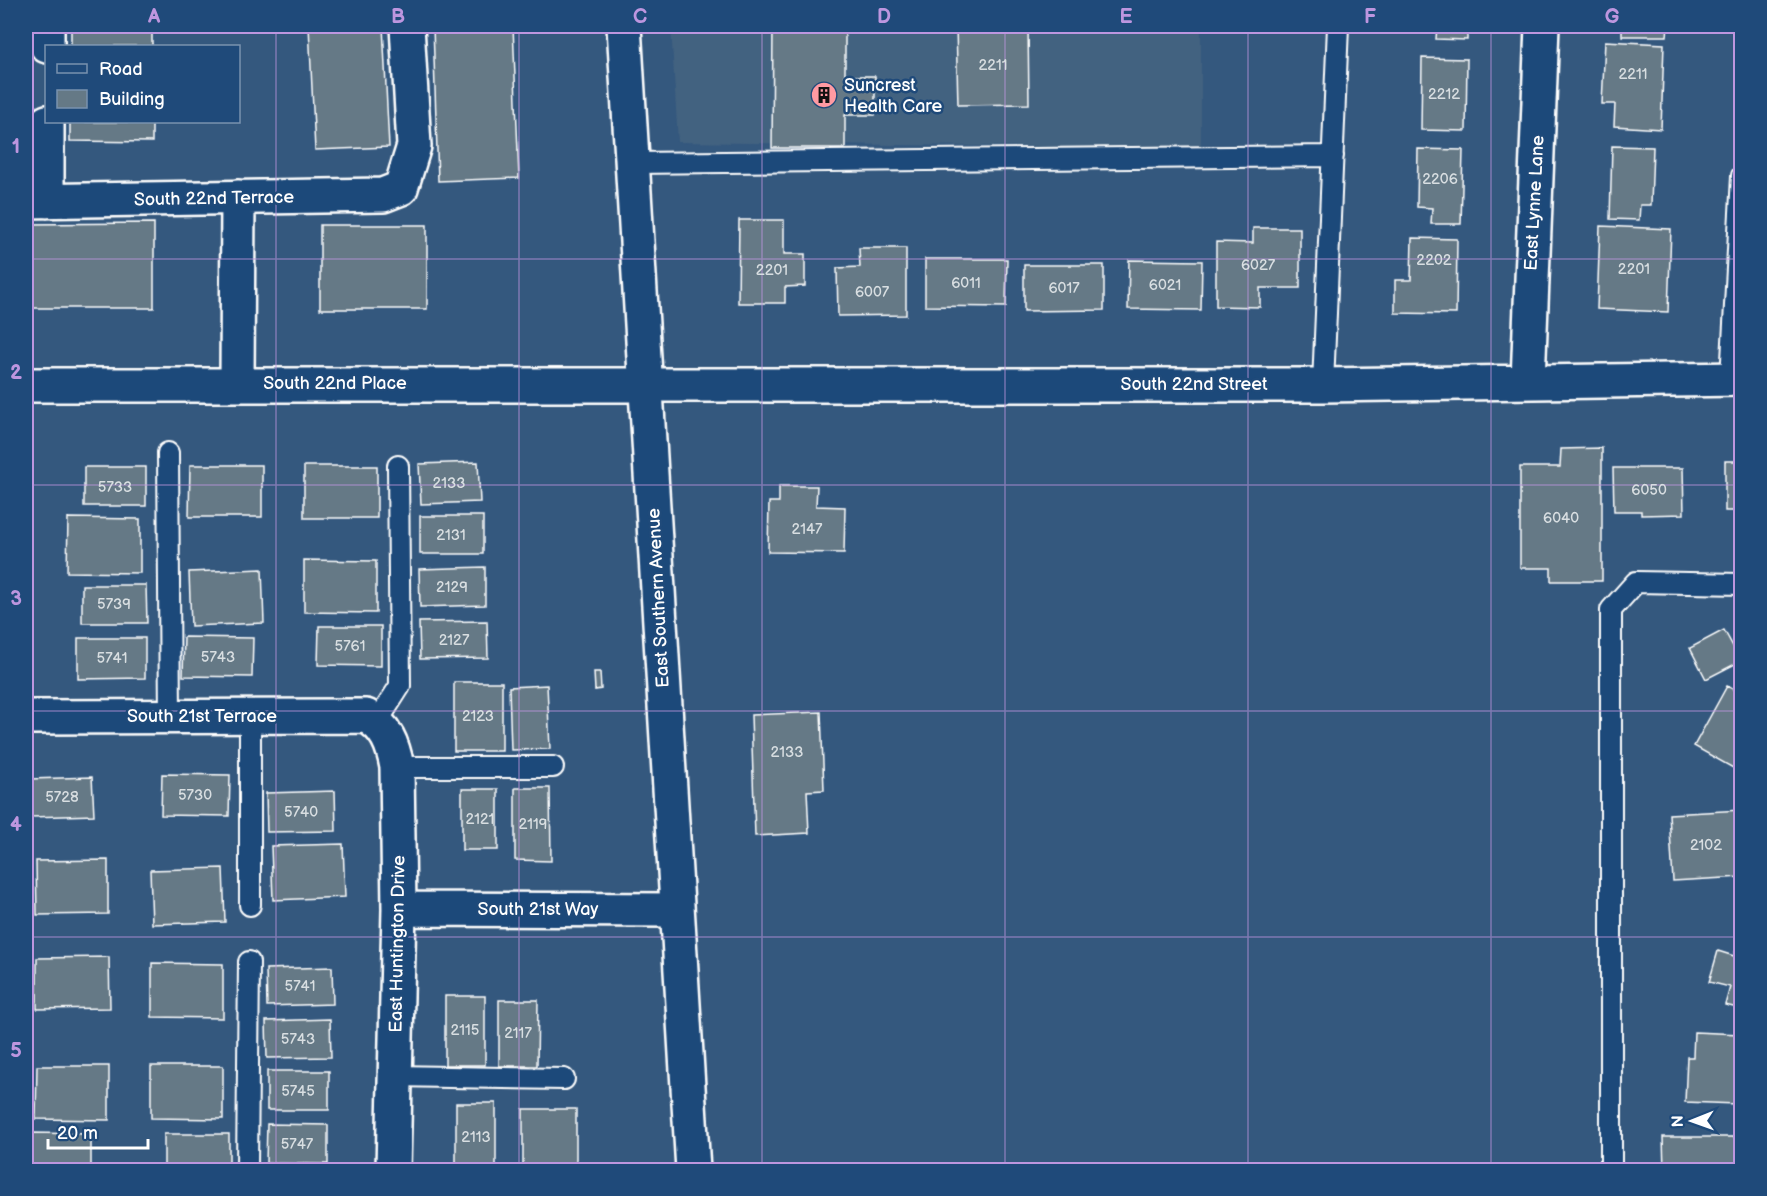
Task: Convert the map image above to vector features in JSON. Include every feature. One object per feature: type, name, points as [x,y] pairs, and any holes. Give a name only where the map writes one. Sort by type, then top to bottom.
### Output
[{"type":"street","points":[[47,26],[47,45]]},
{"type":"street","name":"South 22nd Terrace","points":[[36,201],[383,195],[401,188],[414,146],[407,26]]},
{"type":"street","name":"East Southern Avenue","points":[[624,26],[693,1170]]},
{"type":"street","name":"East Lynne Lane","points":[[1528,381],[1542,26]]},
{"type":"street","points":[[36,201],[47,123]]},
{"type":"street","points":[[237,383],[238,197]]},
{"type":"street","name":"South 22nd Street","points":[[645,386],[1323,385],[1736,379]]},
{"type":"street","name":"South 22nd Place","points":[[26,385],[237,383],[645,386]]},
{"type":"street","name":"South 21st Terrace","points":[[26,717],[366,716],[378,722]]},
{"type":"street","name":"East Huntington Drive","points":[[378,722],[394,747],[397,766],[399,909],[393,1170]]},
{"type":"street","name":"South 21st Way","points":[[399,909],[676,910]]},
{"type":"lane","points":[[1323,385],[1338,26]]},
{"type":"lane","points":[[632,163],[1332,156]]},
{"type":"lane","points":[[1736,379],[1742,176]]},
{"type":"lane","points":[[168,453],[171,717]]},
{"type":"lane","points":[[378,722],[400,686],[398,466]]},
{"type":"lane","points":[[1611,1170],[1611,610],[1636,582],[1742,584]]},
{"type":"lane","points":[[250,717],[250,905]]},
{"type":"lane","points":[[397,766],[553,767]]},
{"type":"lane","points":[[247,1170],[249,962]]},
{"type":"lane","points":[[395,1076],[564,1079]]},
{"type":"shaded area","points":[[671,26],[1201,26],[1201,149],[678,142]]},
{"type":"building","points":[[71,26],[152,26],[152,45],[71,45]]},
{"type":"building","points":[[309,26],[383,26],[389,147],[315,150]]},
{"type":"building","points":[[433,26],[513,26],[519,178],[438,181]]},
{"type":"building","name":"Suncrest Health Care","points":[[773,26],[845,26],[845,76],[875,76],[875,115],[845,115],[845,148],[772,148]]},
{"type":"building","name":"Suncrest Health Care","points":[[956,26],[1028,26],[1029,104],[958,105]]},
{"type":"building","points":[[1437,26],[1467,26],[1467,40],[1436,39]]},
{"type":"building","points":[[1622,26],[1668,26],[1667,36],[1622,36]]},
{"type":"building","points":[[1605,41],[1664,44],[1661,129],[1614,126],[1615,104],[1602,104]]},
{"type":"building","points":[[1422,58],[1467,59],[1466,131],[1421,130]]},
{"type":"building","points":[[70,123],[152,123],[152,142],[70,141]]},
{"type":"building","points":[[1612,146],[1653,147],[1651,205],[1640,205],[1639,220],[1610,219]]},
{"type":"building","points":[[1418,149],[1463,150],[1461,224],[1431,224],[1432,208],[1417,207]]},
{"type":"building","points":[[739,220],[784,220],[784,254],[805,254],[805,286],[785,287],[785,303],[738,303]]},
{"type":"building","points":[[154,223],[154,308],[26,308],[26,224]]},
{"type":"building","points":[[320,225],[427,225],[427,309],[320,309]]},
{"type":"building","points":[[1600,226],[1671,229],[1668,312],[1597,309]]},
{"type":"building","points":[[1253,228],[1300,228],[1300,288],[1260,288],[1260,307],[1216,306],[1216,242],[1253,243]]},
{"type":"building","points":[[1412,238],[1457,239],[1456,314],[1395,313],[1395,280],[1411,280]]},
{"type":"building","points":[[859,248],[906,248],[906,315],[838,316],[837,268],[860,267]]},
{"type":"building","points":[[925,259],[1007,259],[1006,307],[925,306]]},
{"type":"building","points":[[1129,260],[1202,261],[1201,310],[1128,309]]},
{"type":"building","points":[[1024,265],[1104,265],[1104,310],[1024,311]]},
{"type":"building","points":[[1602,448],[1602,581],[1551,581],[1551,568],[1520,568],[1520,467],[1560,467],[1561,449]]},
{"type":"building","points":[[1725,461],[1742,461],[1742,511],[1725,511]]},
{"type":"building","points":[[478,462],[480,502],[421,504],[419,464]]},
{"type":"building","points":[[190,465],[262,465],[262,517],[189,517]]},
{"type":"building","points":[[304,466],[377,466],[377,518],[304,518]]},
{"type":"building","points":[[84,467],[146,467],[146,506],[84,506]]},
{"type":"building","points":[[1613,468],[1683,468],[1684,514],[1641,515],[1641,511],[1614,511]]},
{"type":"building","points":[[779,486],[817,486],[816,506],[845,507],[844,553],[768,552],[769,502],[779,502]]},
{"type":"building","points":[[420,516],[483,516],[483,554],[420,554]]},
{"type":"building","points":[[68,518],[140,519],[140,573],[67,572]]},
{"type":"building","points":[[304,560],[376,561],[376,613],[304,612]]},
{"type":"building","points":[[485,567],[485,605],[420,607],[419,569]]},
{"type":"building","points":[[262,569],[264,623],[191,626],[189,572]]},
{"type":"building","points":[[82,585],[146,585],[147,623],[82,623]]},
{"type":"building","points":[[487,621],[488,658],[420,659],[419,622]]},
{"type":"building","points":[[319,626],[381,626],[381,666],[318,665]]},
{"type":"building","points":[[1724,630],[1741,661],[1706,679],[1690,648]]},
{"type":"building","points":[[184,637],[253,638],[252,677],[183,676]]},
{"type":"building","points":[[78,638],[145,638],[145,678],[78,679]]},
{"type":"building","points":[[594,672],[600,672],[601,689],[595,690]]},
{"type":"building","points":[[454,682],[502,682],[502,751],[454,751]]},
{"type":"building","points":[[547,685],[550,749],[511,750],[509,687]]},
{"type":"building","points":[[1727,686],[1742,694],[1742,773],[1694,746]]},
{"type":"building","points":[[821,712],[824,790],[807,791],[809,833],[755,836],[751,715]]},
{"type":"building","points":[[162,774],[230,775],[229,816],[161,815]]},
{"type":"building","points":[[92,777],[94,815],[31,817],[30,779]]},
{"type":"building","points":[[515,788],[550,788],[551,861],[515,860]]},
{"type":"building","points":[[462,789],[498,789],[498,850],[462,850]]},
{"type":"building","points":[[335,791],[336,831],[267,832],[266,793]]},
{"type":"building","points":[[1742,810],[1742,877],[1673,881],[1669,814]]},
{"type":"building","points":[[343,844],[345,897],[273,900],[271,846]]},
{"type":"building","points":[[108,860],[108,914],[37,915],[36,861]]},
{"type":"building","points":[[223,868],[225,922],[152,924],[150,870]]},
{"type":"building","points":[[1742,930],[1742,1009],[1725,1005],[1730,987],[1709,982],[1718,951],[1734,956]]},
{"type":"building","points":[[109,957],[110,1008],[37,1009],[37,958]]},
{"type":"building","points":[[152,963],[223,964],[223,1018],[152,1017]]},
{"type":"building","points":[[332,967],[333,1004],[267,1006],[266,969]]},
{"type":"building","points":[[445,996],[485,996],[485,1065],[445,1065]]},
{"type":"building","points":[[499,1000],[538,1000],[537,1066],[499,1066]]},
{"type":"building","points":[[330,1019],[331,1057],[267,1058],[266,1021]]},
{"type":"building","points":[[1694,1032],[1740,1034],[1737,1104],[1685,1102],[1687,1057],[1693,1057]]},
{"type":"building","points":[[37,1066],[109,1066],[109,1120],[36,1119]]},
{"type":"building","points":[[151,1066],[223,1066],[223,1119],[151,1118]]},
{"type":"building","points":[[267,1071],[329,1071],[329,1110],[267,1110]]},
{"type":"building","points":[[456,1103],[496,1103],[496,1170],[456,1170]]},
{"type":"building","points":[[523,1109],[576,1109],[576,1170],[523,1170]]},
{"type":"building","points":[[267,1124],[328,1125],[328,1164],[266,1163]]},
{"type":"building","points":[[30,1133],[91,1134],[91,1170],[30,1170]]},
{"type":"building","points":[[164,1134],[229,1134],[229,1170],[164,1170]]},
{"type":"building","points":[[1663,1137],[1742,1137],[1742,1170],[1664,1170]]},
{"type":"place","name":"Suncrest Health Care","points":[[824,95]]}]
